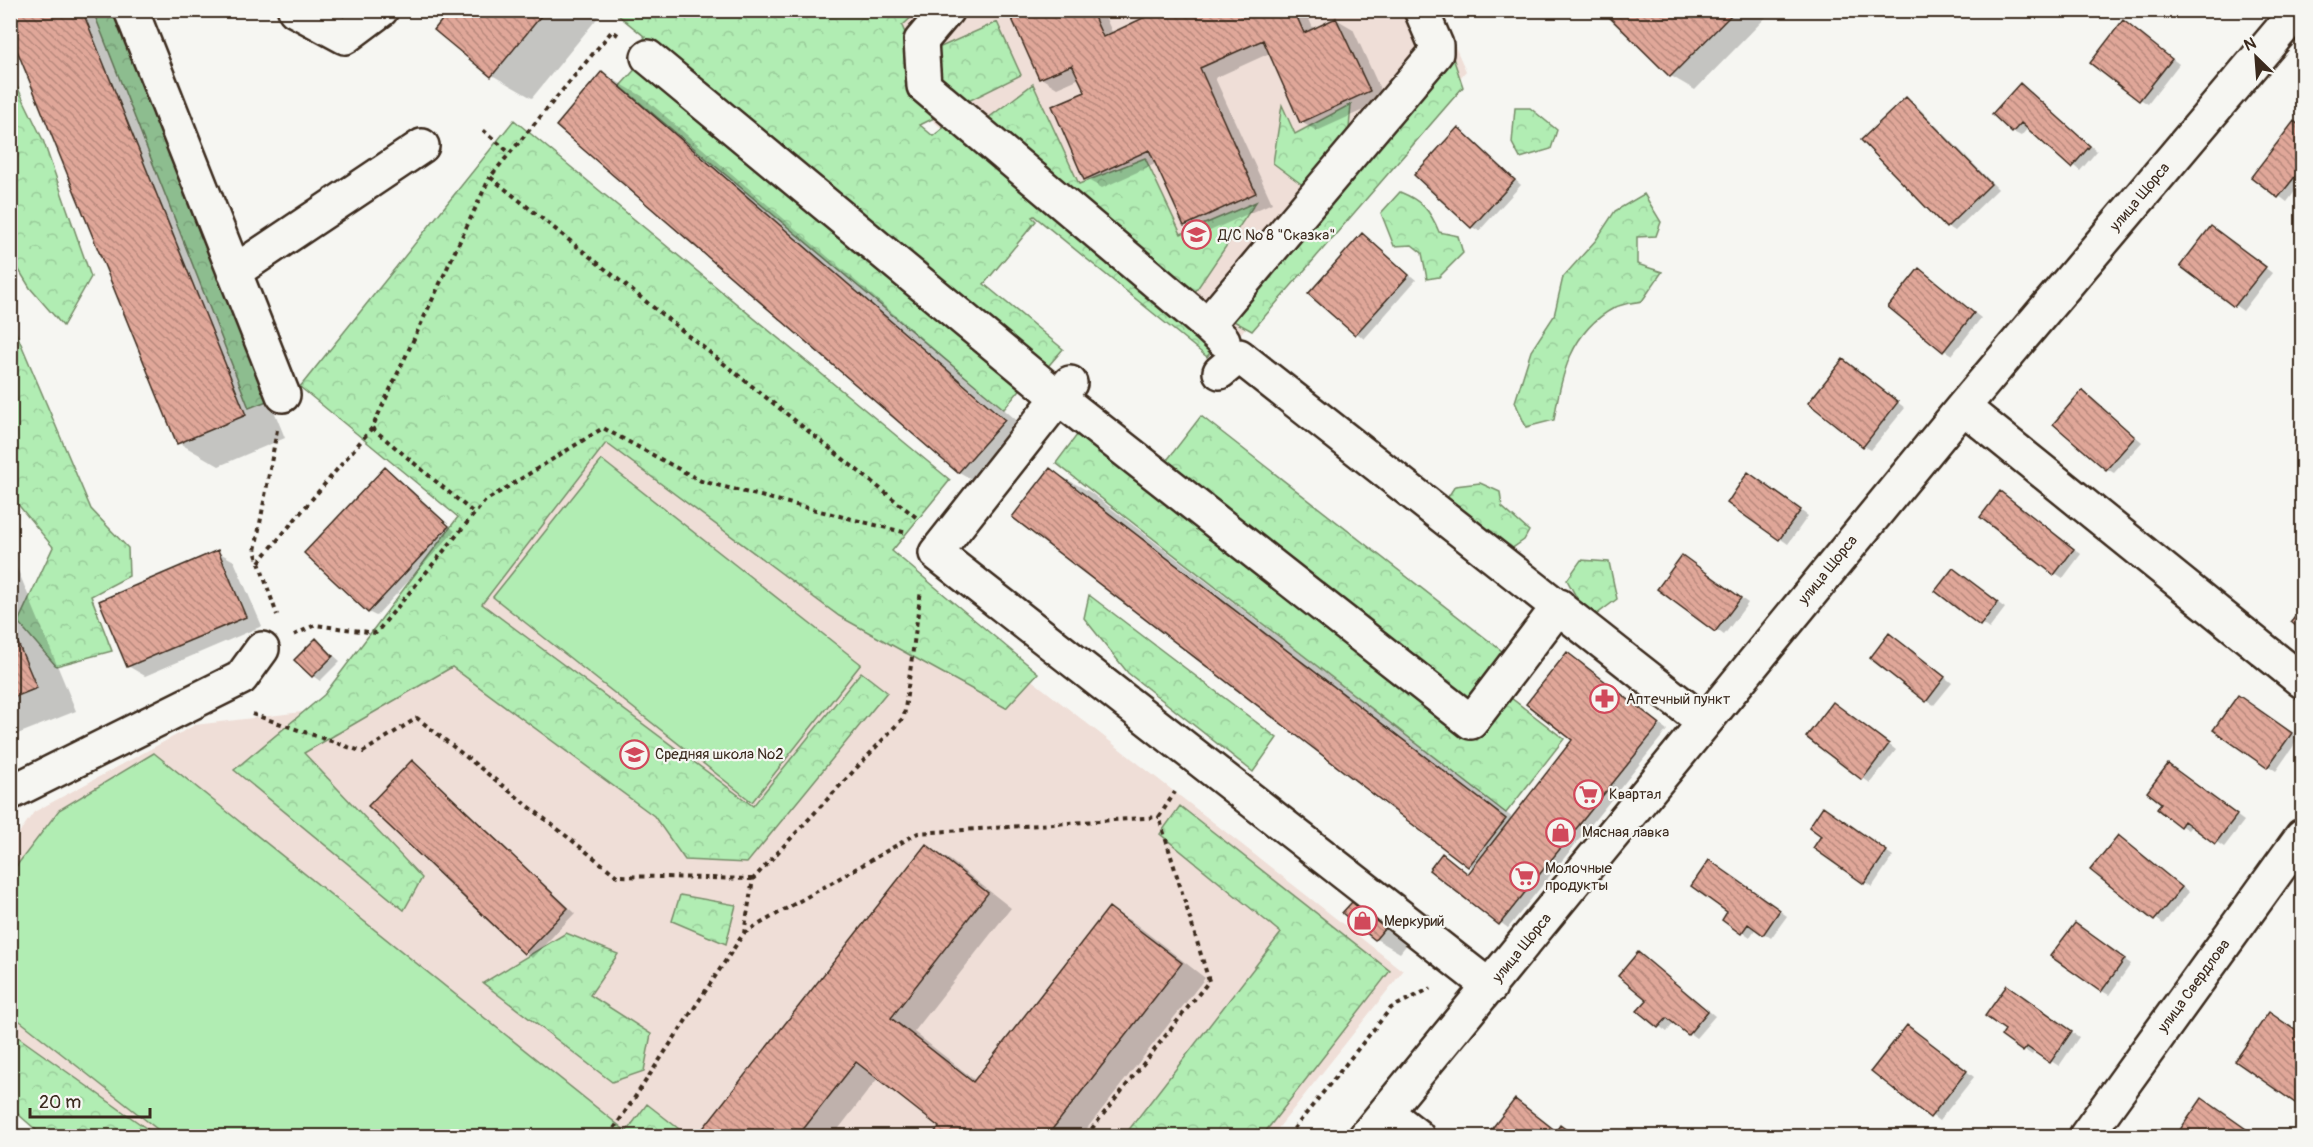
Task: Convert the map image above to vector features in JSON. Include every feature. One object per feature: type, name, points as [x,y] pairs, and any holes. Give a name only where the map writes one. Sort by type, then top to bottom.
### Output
[{"type":"street","points":[[131,10],[283,395]]},
{"type":"street","points":[[295,10],[345,38],[381,10]]},
{"type":"street","points":[[947,10],[921,41],[924,86],[1207,325],[1230,364],[1559,606],[1704,722]]},
{"type":"street","points":[[1207,325],[1436,53],[1436,45],[1421,10]]},
{"type":"street","name":"улица Щорса","points":[[1376,1125],[1962,407],[2298,10]]},
{"type":"street","points":[[648,57],[1065,391],[1471,722],[1559,606]]},
{"type":"street","points":[[234,273],[422,147]]},
{"type":"street","points":[[1065,391],[936,553],[1490,987]]},
{"type":"street","points":[[1962,407],[2302,681]]},
{"type":"street","points":[[10,793],[241,678],[262,649]]},
{"type":"street","name":"улица Свердлова","points":[[2086,1137],[2302,836]]},
{"type":"street","points":[[1376,1125],[1417,1137]]},
{"type":"path","points":[[259,562],[372,428],[490,177],[612,31],[648,57]]},
{"type":"path","points":[[483,130],[510,153]]},
{"type":"path","points":[[490,177],[946,541]]},
{"type":"path","points":[[262,649],[280,623],[255,551],[283,395]]},
{"type":"path","points":[[372,428],[475,514]]},
{"type":"path","points":[[262,649],[315,625],[376,633],[485,501],[603,428],[701,481],[874,527],[946,541]]},
{"type":"path","points":[[609,1137],[744,933],[753,879],[904,717],[921,592]]},
{"type":"path","points":[[208,696],[363,752],[417,718],[617,876],[753,879]]},
{"type":"path","points":[[1086,1137],[1209,981],[1159,817],[1175,792]]},
{"type":"path","points":[[744,933],[918,832],[1159,817]]},
{"type":"shaded area","name":"Д/С № 8 \"Сказка\"","points":[[802,11],[1439,11],[1466,71],[1218,360]]},
{"type":"shaded area","name":"Средняя школа №2","points":[[626,362],[1403,971],[1272,1136],[133,1136],[11,1041],[11,844],[34,812],[195,725],[326,709]]},
{"type":"green space","points":[[93,11],[119,11],[272,399],[249,408]]},
{"type":"green space","points":[[617,11],[918,11],[902,26],[916,58],[997,22],[1021,75],[920,125],[933,136],[951,122],[1217,343],[1207,357],[1034,216],[1032,217],[1036,221],[984,284],[1063,349],[1044,371],[643,40],[645,37],[618,15]]},
{"type":"green space","points":[[1447,40],[1463,87],[1252,331],[1230,319],[1415,104]]},
{"type":"green space","points":[[640,64],[1023,386],[1004,409],[620,86]]},
{"type":"green space","points":[[10,72],[43,140],[91,277],[63,326],[30,288],[11,257]]},
{"type":"green space","points":[[1033,84],[1079,184],[1145,158],[1181,234],[1256,202],[1193,295],[979,125]]},
{"type":"green space","points":[[1351,104],[1348,142],[1316,195],[1273,163],[1282,105],[1295,134]]},
{"type":"green space","points":[[1515,108],[1530,108],[1557,130],[1551,149],[1520,158],[1512,143]]},
{"type":"green space","points":[[514,120],[950,480],[892,551],[1038,673],[1006,708],[839,616],[606,443],[482,604],[753,806],[861,672],[887,692],[747,863],[685,860],[654,816],[452,667],[304,753],[422,878],[404,910],[234,770],[324,695],[458,517],[300,387]]},
{"type":"green space","points":[[1400,192],[1424,207],[1439,232],[1458,236],[1463,253],[1439,277],[1427,279],[1422,253],[1412,245],[1394,246],[1381,213]]},
{"type":"green space","points":[[1644,194],[1661,222],[1656,236],[1637,237],[1637,264],[1662,272],[1642,301],[1617,306],[1587,329],[1570,356],[1560,387],[1554,420],[1526,427],[1515,402],[1531,351],[1554,316],[1563,277],[1596,240],[1615,211]]},
{"type":"green space","points":[[10,318],[91,509],[128,548],[129,576],[91,596],[112,651],[56,666],[18,622],[53,547],[11,496]]},
{"type":"green space","points":[[1201,416],[1507,655],[1467,706],[1161,468]]},
{"type":"green space","points":[[1080,431],[1477,740],[1511,698],[1564,739],[1506,813],[1056,463]]},
{"type":"green space","points":[[602,460],[861,664],[752,802],[493,597]]},
{"type":"green space","points":[[1480,483],[1500,492],[1502,507],[1529,531],[1524,540],[1511,549],[1446,500],[1455,486]]},
{"type":"green space","points":[[1581,560],[1609,562],[1617,599],[1597,614],[1578,600],[1567,580]]},
{"type":"green space","points":[[1089,595],[1277,738],[1253,772],[1128,673],[1084,618]]},
{"type":"green space","points":[[154,753],[632,1136],[166,1136],[11,1014],[11,873],[59,810]]},
{"type":"green space","points":[[1180,806],[1390,971],[1262,1136],[1124,1136],[1281,933],[1160,834]]},
{"type":"green space","points":[[680,895],[736,905],[726,944],[672,921]]},
{"type":"green space","points":[[566,933],[618,954],[590,995],[651,1034],[644,1071],[612,1082],[483,983]]},
{"type":"green space","points":[[11,1032],[157,1136],[43,1136],[11,1108]]},
{"type":"green space","points":[[647,1104],[688,1136],[623,1136]]},
{"type":"building","points":[[10,10],[82,10],[246,415],[177,444],[10,33]]},
{"type":"building","points":[[450,10],[546,10],[491,77],[434,30]]},
{"type":"building","points":[[1008,10],[1091,10],[1103,37],[1160,10],[1294,10],[1304,33],[1336,18],[1370,91],[1300,123],[1263,40],[1200,68],[1256,193],[1184,226],[1149,150],[1084,180],[1052,106],[1085,92],[1072,65],[1039,79]]},
{"type":"building","points":[[1602,10],[1736,10],[1670,77]]},
{"type":"building","points":[[2123,20],[2172,59],[2139,101],[2090,63]]},
{"type":"building","points":[[602,71],[1005,420],[958,473],[556,126]]},
{"type":"building","points":[[2020,83],[2090,146],[2071,168],[2021,123],[2012,133],[1992,114]]},
{"type":"building","points":[[1906,97],[1991,184],[1946,228],[1861,140]]},
{"type":"building","points":[[2294,121],[2302,128],[2302,168],[2278,198],[2251,177]]},
{"type":"building","points":[[1458,127],[1515,180],[1471,228],[1414,175]]},
{"type":"building","points":[[2211,226],[2266,267],[2234,307],[2180,266]]},
{"type":"building","points":[[1362,233],[1409,275],[1355,335],[1308,294]]},
{"type":"building","points":[[1919,268],[1974,313],[1943,352],[1888,307]]},
{"type":"building","points":[[1843,359],[1898,402],[1863,447],[1808,403]]},
{"type":"building","points":[[2082,390],[2135,437],[2106,470],[2053,424]]},
{"type":"building","points":[[385,467],[449,526],[368,613],[304,553]]},
{"type":"building","points":[[1050,468],[1506,819],[1468,867],[1012,517]]},
{"type":"building","points":[[1748,472],[1801,510],[1779,540],[1727,503]]},
{"type":"building","points":[[2000,491],[2074,549],[2054,575],[1980,517]]},
{"type":"building","points":[[218,550],[246,617],[127,667],[99,601]]},
{"type":"building","points":[[1682,555],[1741,598],[1715,632],[1657,589]]},
{"type":"building","points":[[1953,568],[1998,602],[1980,626],[1935,591]]},
{"type":"building","points":[[2302,608],[2302,631],[2291,622]]},
{"type":"building","points":[[10,624],[37,688],[10,699]]},
{"type":"building","points":[[1889,633],[1945,677],[1926,702],[1870,658]]},
{"type":"building","points":[[316,638],[333,656],[312,677],[294,660]]},
{"type":"building","points":[[1567,652],[1660,724],[1499,925],[1429,870],[1442,853],[1468,874],[1572,740],[1526,704]]},
{"type":"building","points":[[2238,695],[2292,733],[2267,768],[2213,730]]},
{"type":"building","points":[[1833,702],[1889,744],[1862,780],[1806,737]]},
{"type":"building","points":[[412,760],[568,908],[524,954],[368,806]]},
{"type":"building","points":[[2168,764],[2237,815],[2215,844],[2184,821],[2180,827],[2157,809],[2161,803],[2147,792]]},
{"type":"building","points":[[1823,806],[1887,851],[1864,884],[1813,848],[1821,836],[1809,827]]},
{"type":"building","points":[[2118,835],[2182,887],[2154,921],[2090,870]]},
{"type":"building","points":[[926,844],[988,893],[891,1018],[973,1082],[1109,907],[1182,963],[1047,1136],[931,1136],[939,1127],[856,1062],[798,1136],[697,1136]]},
{"type":"building","points":[[1709,860],[1780,910],[1763,935],[1748,924],[1741,934],[1722,920],[1727,912],[1691,886]]},
{"type":"building","name":"Меркурий","points":[[1352,902],[1385,928],[1375,940],[1342,913]]},
{"type":"building","points":[[2075,923],[2125,959],[2101,992],[2050,956]]},
{"type":"building","points":[[1638,952],[1708,1011],[1688,1035],[1667,1018],[1658,1028],[1637,1011],[1647,1000],[1618,976]]},
{"type":"building","points":[[2007,985],[2072,1031],[2050,1063],[2027,1047],[2023,1052],[2001,1036],[2005,1030],[1985,1016]]},
{"type":"building","points":[[2269,1012],[2302,1035],[2302,1099],[2298,1105],[2235,1061]]},
{"type":"building","points":[[1907,1025],[1967,1071],[1930,1118],[1871,1071]]},
{"type":"building","points":[[2202,1098],[2256,1136],[2180,1136],[2177,1134]]},
{"type":"building","points":[[1515,1099],[1556,1131],[1560,1125],[1575,1136],[1486,1136]]},
{"type":"place","name":"Д/С № 8 \"Сказка\"","points":[[1197,235]]},
{"type":"place","name":"Аптечный пункт","points":[[1605,699]]},
{"type":"place","name":"Средняя школа №2","points":[[634,754]]},
{"type":"place","name":"Квартал","points":[[1588,794]]},
{"type":"place","name":"Мясная лавка","points":[[1561,832]]},
{"type":"place","name":"Молочные продукты","points":[[1524,877]]},
{"type":"place","name":"Меркурий","points":[[1363,921]]}]
